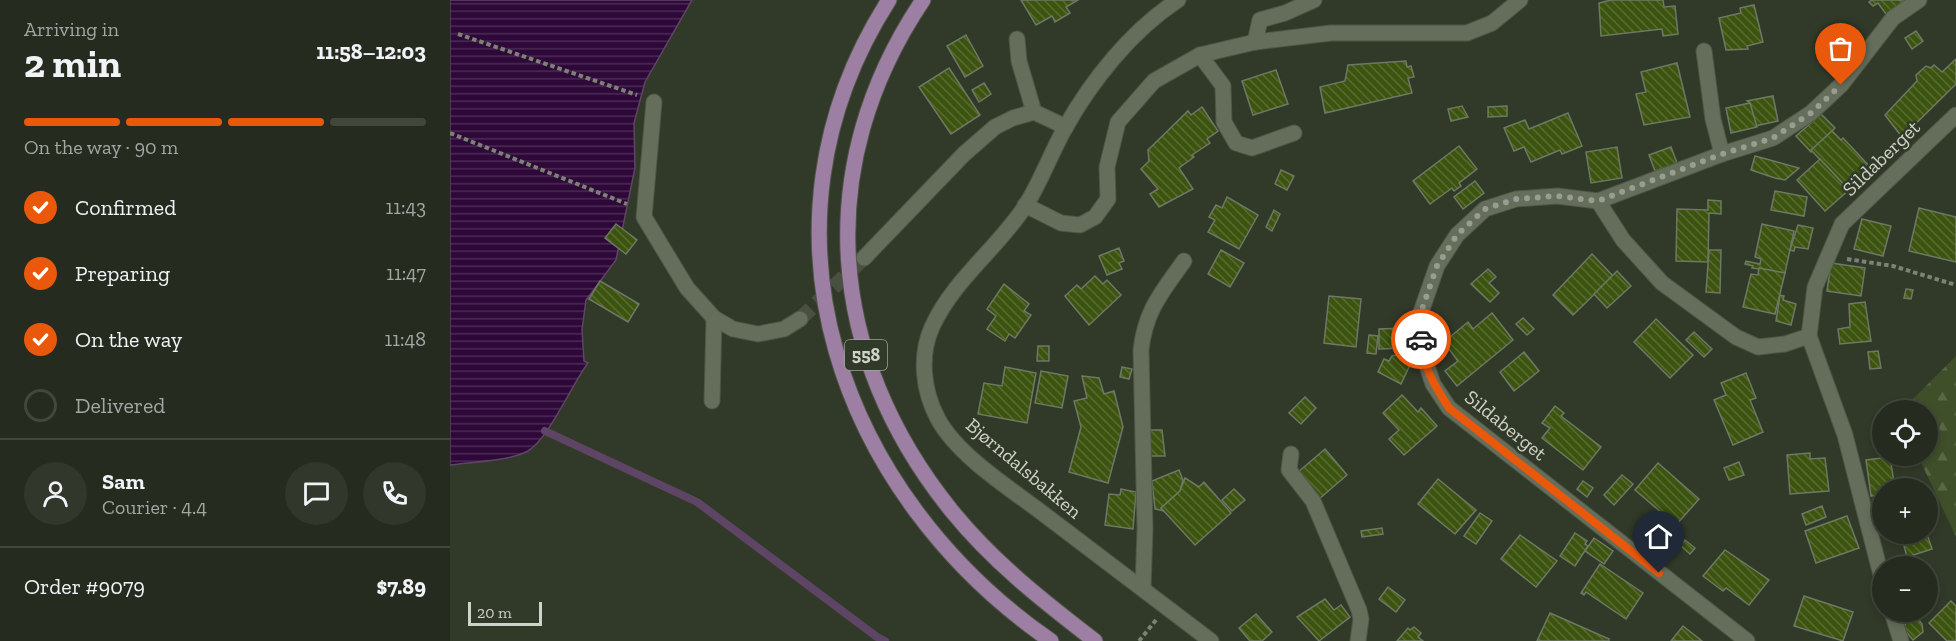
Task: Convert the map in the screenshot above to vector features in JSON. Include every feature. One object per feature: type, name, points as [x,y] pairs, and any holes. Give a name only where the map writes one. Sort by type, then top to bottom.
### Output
[{"type":"main road","name":"558","points":[[889,0],[851,73],[836,115],[824,173],[819,259],[825,304],[835,348],[848,392],[868,437],[910,506],[965,569],[1051,641]]},
{"type":"main road","name":"558","points":[[923,0],[890,55],[875,90],[860,135],[850,184],[847,237],[850,284],[859,334],[875,381],[893,423],[918,465],[951,510],[982,545],[1018,580],[1095,641]]},
{"type":"street","name":"Bjørndalsbakken","points":[[1178,0],[1158,13],[1121,50],[1089,90],[1066,127],[1025,205],[956,289],[932,328],[925,358],[924,387],[938,419],[957,445],[1211,641]]},
{"type":"street","points":[[1255,42],[1260,20],[1285,13],[1314,0]]},
{"type":"street","points":[[1025,205],[1061,223],[1080,225],[1095,217],[1108,199],[1107,167],[1118,122],[1154,81],[1200,55],[1255,42],[1331,33],[1467,33],[1492,23],[1520,0]]},
{"type":"street","name":"Sildaberget","points":[[1747,641],[1449,408],[1433,384],[1421,348],[1421,312],[1437,266],[1457,235],[1485,209],[1516,199],[1557,196],[1598,201],[1722,154],[1773,138],[1811,113],[1841,85],[1893,18],[1919,0]]},
{"type":"street","points":[[1017,39],[1019,61],[1034,111],[1066,127]]},
{"type":"street","points":[[1704,51],[1713,119],[1722,154]]},
{"type":"street","points":[[1200,55],[1223,86],[1224,122],[1236,143],[1252,148],[1294,133]]},
{"type":"street","points":[[647,99],[644,217],[687,288],[714,318],[733,329],[758,334],[784,330],[800,319]]},
{"type":"street","points":[[864,258],[964,154],[995,127],[1034,111]]},
{"type":"street","name":"Sildaberget","points":[[1876,556],[1845,435],[1809,336],[1815,287],[1826,256],[1842,224],[1956,115]]},
{"type":"street","points":[[1598,201],[1623,240],[1662,283],[1736,337],[1758,347],[1785,344],[1809,336]]},
{"type":"street","points":[[1143,589],[1145,529],[1141,350],[1143,327],[1150,310],[1184,261]]},
{"type":"street","points":[[711,401],[714,318]]},
{"type":"street","points":[[1290,454],[1289,470],[1313,501],[1359,610],[1361,619],[1358,641]]},
{"type":"street","points":[[1895,622],[1900,641]]},
{"type":"path","points":[[458,34],[647,99]]},
{"type":"path","points":[[450,133],[627,204]]},
{"type":"path","points":[[1826,256],[1893,266],[1956,285]]},
{"type":"path","points":[[1139,641],[1158,618]]},
{"type":"green space","points":[[1956,356],[1956,537],[1938,499],[1938,478],[1928,478],[1923,466],[1938,466],[1938,400],[1912,400]]},
{"type":"shaded area","points":[[450,0],[692,0],[645,82],[634,123],[635,168],[616,260],[586,300],[582,330],[584,361],[588,363],[544,435],[528,451],[501,459],[450,465]]},
{"type":"building","points":[[1021,0],[1078,0],[1066,7],[1070,13],[1055,22],[1052,16],[1036,25]]},
{"type":"building","points":[[1611,0],[1663,0],[1664,7],[1675,6],[1678,34],[1663,36],[1662,29],[1601,36],[1599,3]]},
{"type":"building","points":[[1872,0],[1905,0],[1886,14],[1878,3],[1873,6],[1869,2]]},
{"type":"building","points":[[1754,5],[1763,42],[1747,46],[1748,49],[1726,50],[1719,18],[1741,13],[1740,8]]},
{"type":"building","points":[[1916,31],[1923,41],[1912,49],[1905,38]]},
{"type":"building","points":[[966,35],[983,66],[965,77],[947,46]]},
{"type":"building","points":[[1956,59],[1956,84],[1902,137],[1885,115],[1917,81],[1916,75],[1926,66],[1931,68],[1934,65],[1942,72]]},
{"type":"building","points":[[1406,61],[1407,67],[1411,66],[1414,77],[1408,78],[1412,93],[1325,113],[1320,87],[1345,81],[1348,65]]},
{"type":"building","points":[[1677,63],[1690,117],[1644,125],[1636,94],[1646,92],[1641,72]]},
{"type":"building","points":[[949,68],[980,115],[951,134],[919,87]]},
{"type":"building","points":[[1276,70],[1288,104],[1253,115],[1242,81]]},
{"type":"building","points":[[984,83],[991,94],[979,102],[972,90]]},
{"type":"building","points":[[1773,96],[1778,121],[1755,126],[1750,103],[1747,101]]},
{"type":"building","points":[[1750,103],[1757,127],[1731,133],[1726,108]]},
{"type":"building","points":[[1462,106],[1468,117],[1451,121],[1448,109]]},
{"type":"building","points":[[1507,106],[1507,116],[1488,117],[1488,107]]},
{"type":"building","points":[[1202,107],[1218,131],[1207,139],[1210,143],[1192,155],[1194,157],[1179,168],[1193,189],[1159,207],[1150,194],[1158,189],[1141,169],[1149,161],[1148,150],[1188,111],[1191,115]]},
{"type":"building","points":[[1568,113],[1582,146],[1562,154],[1560,150],[1531,162],[1524,147],[1514,151],[1504,128],[1525,120],[1529,129]]},
{"type":"building","points":[[1821,114],[1835,128],[1811,152],[1796,136]]},
{"type":"building","points":[[1832,131],[1841,140],[1843,138],[1872,169],[1862,178],[1864,181],[1859,186],[1856,183],[1849,190],[1811,150]]},
{"type":"building","points":[[1459,146],[1477,169],[1459,183],[1461,186],[1454,191],[1452,188],[1430,204],[1413,181]]},
{"type":"building","points":[[1617,147],[1622,178],[1591,183],[1586,152]]},
{"type":"building","points":[[1671,147],[1677,163],[1655,171],[1649,155]]},
{"type":"building","points":[[1755,156],[1799,168],[1785,180],[1775,178],[1751,170]]},
{"type":"building","points":[[1820,159],[1849,190],[1825,211],[1797,180]]},
{"type":"building","points":[[1281,170],[1294,176],[1287,190],[1275,184]]},
{"type":"building","points":[[1475,181],[1484,193],[1463,209],[1454,197]]},
{"type":"building","points":[[1775,191],[1807,197],[1804,216],[1771,210]]},
{"type":"building","points":[[1227,197],[1258,215],[1239,249],[1208,232],[1215,220],[1209,217],[1216,205],[1222,208]]},
{"type":"building","points":[[1708,200],[1721,201],[1721,214],[1709,213],[1708,262],[1676,261],[1677,209],[1708,210]]},
{"type":"building","points":[[1919,208],[1956,217],[1956,262],[1909,251]]},
{"type":"building","points":[[1274,210],[1280,214],[1272,231],[1266,227]]},
{"type":"building","points":[[1862,219],[1891,226],[1883,256],[1854,249]]},
{"type":"building","points":[[616,224],[637,240],[626,254],[605,238]]},
{"type":"building","points":[[1762,224],[1794,231],[1785,273],[1752,268],[1753,266],[1745,264],[1746,261],[1760,264],[1761,259],[1755,257]]},
{"type":"building","points":[[1798,225],[1813,228],[1808,249],[1795,247],[1794,251],[1790,250]]},
{"type":"building","points":[[1119,248],[1124,261],[1119,263],[1122,269],[1107,275],[1099,256]]},
{"type":"building","points":[[1221,250],[1244,263],[1230,287],[1208,274]]},
{"type":"building","points":[[1709,250],[1721,250],[1720,293],[1706,292]]},
{"type":"building","points":[[1592,254],[1613,276],[1573,315],[1553,295]]},
{"type":"building","points":[[1831,263],[1865,268],[1861,296],[1827,291]]},
{"type":"building","points":[[1759,268],[1785,273],[1775,314],[1743,307],[1751,274],[1758,275]]},
{"type":"building","points":[[1488,269],[1496,277],[1489,283],[1499,293],[1490,302],[1471,284]]},
{"type":"building","points":[[1617,271],[1631,286],[1607,308],[1594,294]]},
{"type":"building","points":[[1095,276],[1103,284],[1107,280],[1121,295],[1089,325],[1065,296],[1077,285],[1081,289]]},
{"type":"building","points":[[600,281],[639,304],[628,322],[589,299]]},
{"type":"building","points":[[1004,284],[1029,304],[1024,311],[1031,315],[1015,338],[1009,334],[1005,341],[987,329],[996,316],[987,309]]},
{"type":"building","points":[[1906,289],[1913,290],[1911,299],[1904,298]]},
{"type":"building","points":[[1780,295],[1784,296],[1783,300],[1796,304],[1791,325],[1776,321]]},
{"type":"building","points":[[1329,296],[1361,299],[1356,347],[1324,343]]},
{"type":"building","points":[[1865,302],[1871,341],[1840,344],[1838,329],[1850,327],[1849,304]]},
{"type":"building","points":[[1492,313],[1513,340],[1457,386],[1445,371],[1458,361],[1449,349],[1446,336],[1450,337],[1468,322],[1473,329]]},
{"type":"building","points":[[1523,318],[1534,329],[1527,335],[1516,324]]},
{"type":"building","points":[[1656,319],[1693,355],[1670,378],[1634,342]]},
{"type":"building","points":[[1404,328],[1404,348],[1379,349],[1379,329]]},
{"type":"building","points":[[1694,332],[1712,349],[1704,357],[1686,340]]},
{"type":"building","points":[[1369,335],[1378,336],[1376,354],[1367,353]]},
{"type":"building","points":[[1038,346],[1049,346],[1049,361],[1037,361]]},
{"type":"building","points":[[1878,351],[1881,368],[1870,369],[1868,352]]},
{"type":"building","points":[[1524,352],[1539,371],[1514,391],[1500,372]]},
{"type":"building","points":[[1401,354],[1411,363],[1401,384],[1378,372],[1384,359],[1389,361],[1392,356]]},
{"type":"building","points":[[1005,367],[1036,373],[1027,423],[978,414],[984,383],[1002,386]]},
{"type":"building","points":[[1122,367],[1132,369],[1129,379],[1120,377]]},
{"type":"building","points":[[1041,371],[1068,376],[1062,408],[1035,403]]},
{"type":"building","points":[[1746,373],[1756,398],[1750,400],[1763,432],[1733,445],[1714,400],[1726,395],[1721,383]]},
{"type":"building","points":[[1082,376],[1099,378],[1104,394],[1114,391],[1123,427],[1108,483],[1069,472],[1081,427],[1074,401],[1087,398]]},
{"type":"building","points":[[1402,395],[1418,412],[1421,408],[1437,426],[1404,455],[1389,439],[1399,430],[1383,413]]},
{"type":"building","points":[[1305,397],[1316,408],[1301,424],[1289,413]]},
{"type":"building","points":[[1555,406],[1564,413],[1561,416],[1601,447],[1583,470],[1542,438],[1550,428],[1542,423]]},
{"type":"building","points":[[1148,430],[1162,430],[1165,456],[1149,456]]},
{"type":"building","points":[[1325,449],[1347,475],[1319,499],[1297,473]]},
{"type":"building","points":[[1810,453],[1810,459],[1825,458],[1829,491],[1790,494],[1787,455]]},
{"type":"building","points":[[1872,459],[1872,466],[1891,466],[1893,478],[1872,478],[1871,496],[1866,460]]},
{"type":"building","points":[[1739,462],[1744,475],[1729,480],[1724,468]]},
{"type":"building","points":[[1658,463],[1699,499],[1676,525],[1635,490]]},
{"type":"building","points":[[1179,470],[1183,480],[1180,491],[1161,508],[1164,511],[1155,509],[1152,481]]},
{"type":"building","points":[[1622,475],[1633,484],[1614,505],[1604,495]]},
{"type":"building","points":[[1185,478],[1199,487],[1204,482],[1231,513],[1195,545],[1161,508],[1180,491]]},
{"type":"building","points":[[1438,479],[1476,510],[1455,534],[1418,504]]},
{"type":"building","points":[[1583,481],[1593,488],[1587,497],[1577,489]]},
{"type":"building","points":[[1121,489],[1136,492],[1133,529],[1105,525],[1109,494],[1120,495]]},
{"type":"building","points":[[1234,489],[1245,500],[1232,511],[1222,500]]},
{"type":"building","points":[[1822,506],[1826,517],[1806,525],[1802,514]]},
{"type":"building","points":[[1480,513],[1492,521],[1476,544],[1464,536]]},
{"type":"building","points":[[1847,516],[1859,548],[1816,563],[1805,531]]},
{"type":"building","points":[[1382,528],[1383,534],[1362,537],[1361,531]]},
{"type":"building","points":[[1575,533],[1587,541],[1585,544],[1588,546],[1575,566],[1560,556]]},
{"type":"building","points":[[1520,535],[1557,561],[1536,587],[1501,559]]},
{"type":"building","points":[[1594,538],[1613,551],[1604,564],[1585,551]]},
{"type":"building","points":[[1685,540],[1695,548],[1690,554],[1680,545]]},
{"type":"building","points":[[1904,544],[1930,544],[1932,549],[1907,556]]},
{"type":"building","points":[[1725,550],[1769,580],[1749,605],[1726,588],[1723,591],[1703,576]]},
{"type":"building","points":[[1600,564],[1643,593],[1626,619],[1586,592],[1584,595],[1581,593]]},
{"type":"building","points":[[1388,587],[1405,600],[1396,612],[1379,599]]},
{"type":"building","points":[[1804,596],[1853,612],[1843,641],[1794,626]]},
{"type":"building","points":[[1325,599],[1334,610],[1341,605],[1350,617],[1319,641],[1297,617]]},
{"type":"building","points":[[1951,601],[1956,606],[1956,641],[1947,641],[1929,623],[1938,622],[1938,614]]},
{"type":"building","points":[[1550,613],[1609,639],[1609,641],[1537,641]]},
{"type":"building","points":[[1256,614],[1272,632],[1262,641],[1250,641],[1239,628]]},
{"type":"building","points":[[1907,622],[1920,622],[1923,632],[1913,640],[1903,628]]},
{"type":"building","points":[[1683,626],[1702,641],[1671,641]]},
{"type":"building","points":[[1414,627],[1421,633],[1418,637],[1423,641],[1397,641],[1408,628],[1410,630]]},
{"type":"waterway","points":[[545,431],[697,502],[885,641]]},
{"type":"tunnel","points":[[800,319],[864,258]]},
{"type":"way so far","points":[[1421,339],[1421,312],[1437,266],[1457,235],[1485,209],[1516,199],[1557,196],[1598,201],[1722,154],[1773,138],[1811,113],[1841,85]]},
{"type":"route","points":[[1421,339],[1421,348],[1433,384],[1449,408],[1659,573]]}]
